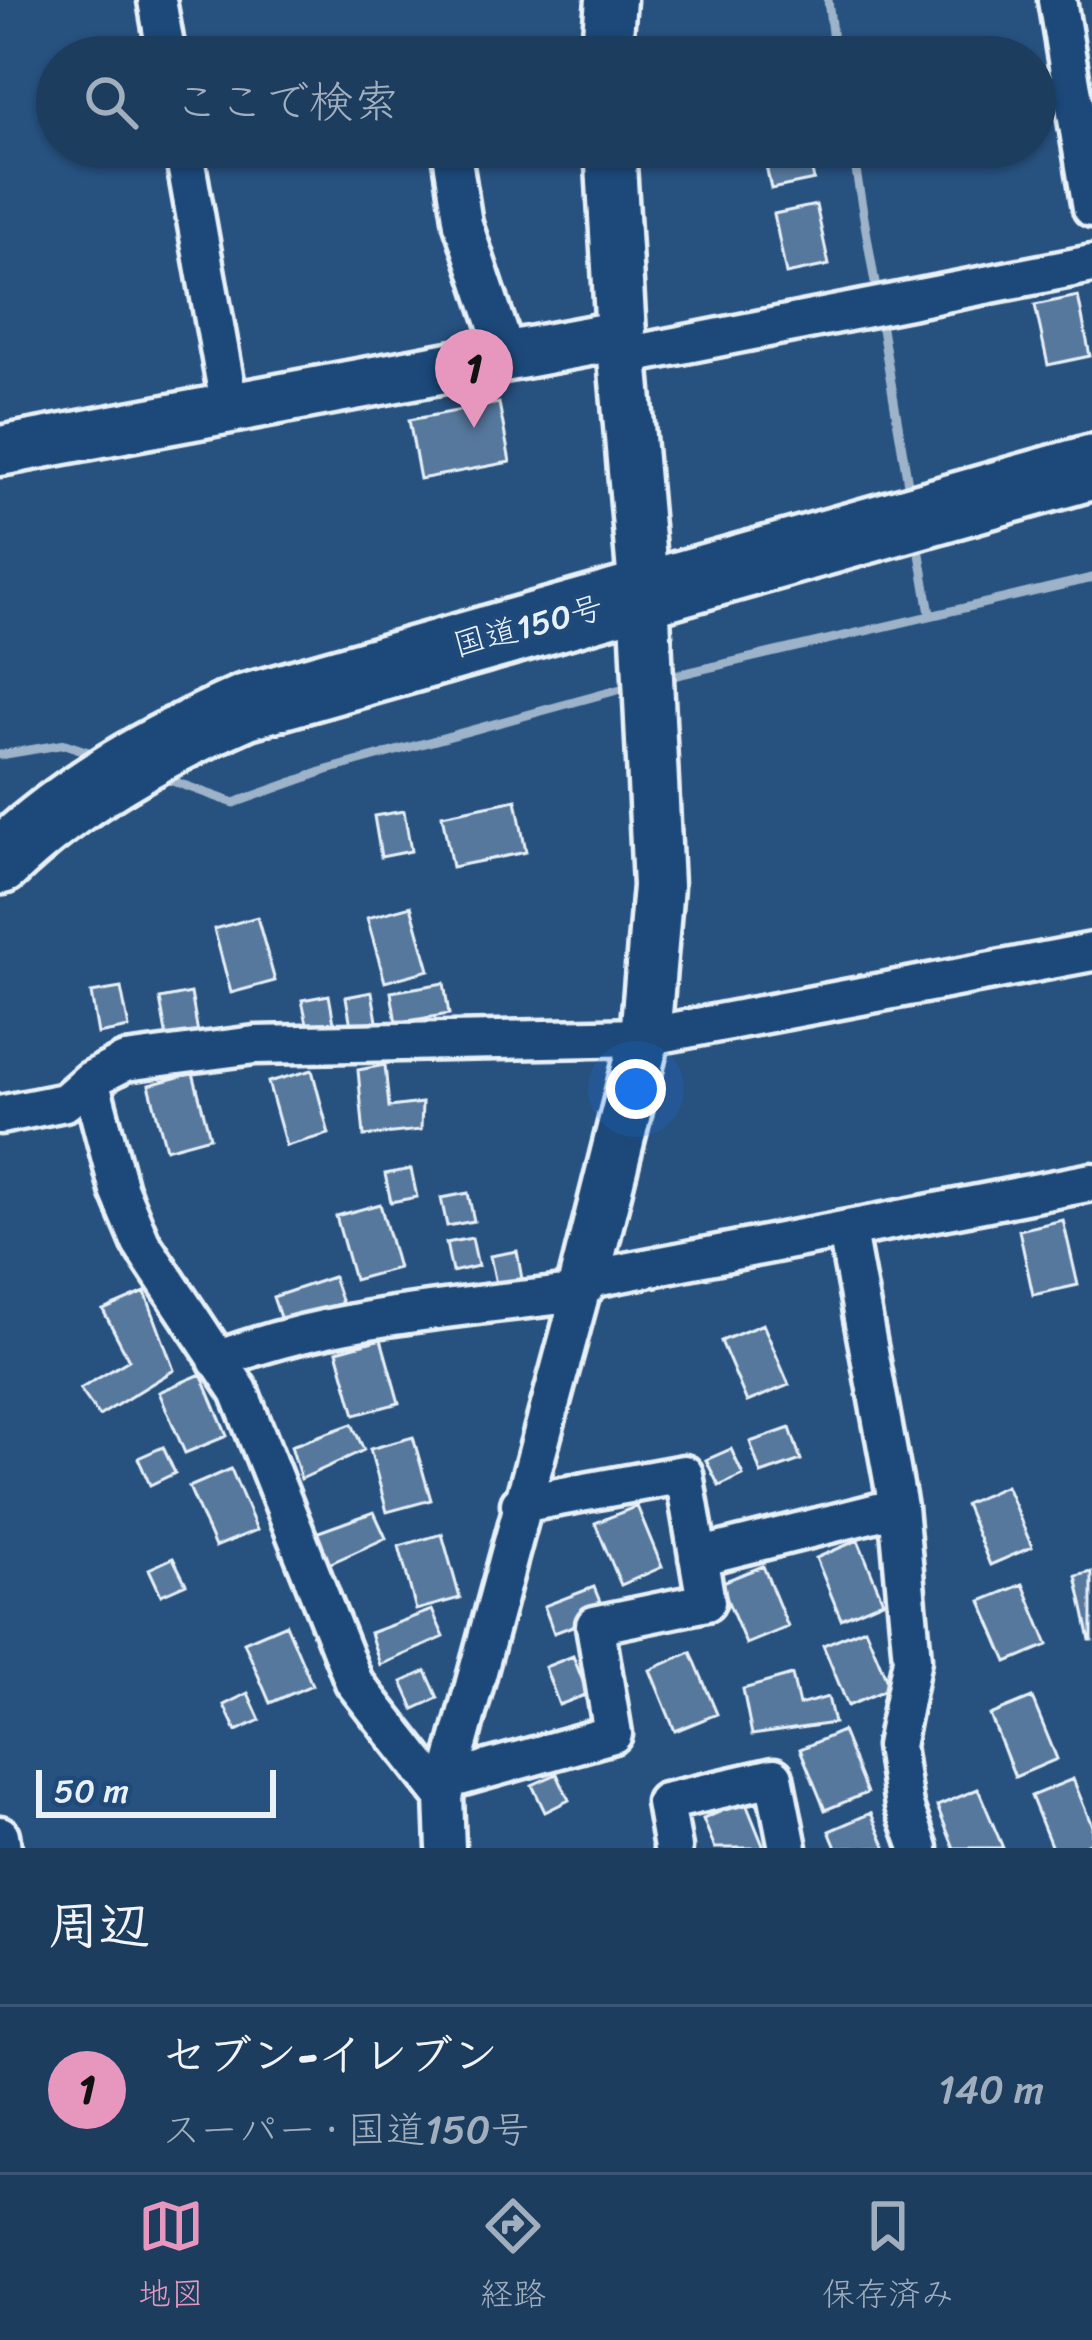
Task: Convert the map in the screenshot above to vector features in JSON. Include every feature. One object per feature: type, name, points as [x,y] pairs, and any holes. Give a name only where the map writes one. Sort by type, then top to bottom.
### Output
[{"type":"highway","name":"国道150号","points":[[0,862],[27,836],[166,741],[245,707],[1092,466]]},
{"type":"street","points":[[157,0],[163,36]]},
{"type":"street","points":[[607,36],[610,0]]},
{"type":"street","points":[[1057,0],[1092,208]]},
{"type":"street","points":[[187,168],[230,409]]},
{"type":"street","points":[[454,168],[463,224],[508,359]]},
{"type":"street","points":[[446,1848],[446,1789],[645,1036],[658,886],[644,595],[611,168]]},
{"type":"street","points":[[0,451],[508,359],[623,346],[1092,264]]},
{"type":"street","points":[[0,1115],[65,1102],[90,1080],[125,1063],[254,1045],[645,1036],[1092,952]]},
{"type":"street","points":[[0,1090],[53,1079],[90,1080]]},
{"type":"street","points":[[90,1080],[119,1190],[142,1243],[239,1391],[354,1682],[446,1789]]},
{"type":"street","points":[[217,1360],[272,1339],[582,1287],[1092,1182]]},
{"type":"street","points":[[847,1232],[898,1507],[912,1658],[895,1746],[904,1806],[919,1848]]},
{"type":"street","points":[[446,1789],[614,1734],[595,1625],[706,1603],[684,1474],[520,1504]]},
{"type":"street","points":[[698,1557],[898,1507]]},
{"type":"street","points":[[673,1848],[665,1802],[774,1777],[788,1848]]},
{"type":"street","points":[[0,1835],[2,1848]]},
{"type":"building","points":[[766,168],[811,168],[814,180],[771,189]]},
{"type":"building","points":[[816,205],[829,265],[786,274],[774,214]]},
{"type":"building","points":[[1078,296],[1090,356],[1048,365],[1035,305]]},
{"type":"building","points":[[499,403],[510,462],[420,479],[409,420]]},
{"type":"building","points":[[516,800],[526,852],[452,867],[442,815]]},
{"type":"building","points":[[404,811],[411,851],[381,857],[374,816]]},
{"type":"building","points":[[411,906],[429,970],[385,982],[367,918]]},
{"type":"building","points":[[257,917],[275,981],[231,993],[214,929]]},
{"type":"building","points":[[444,983],[449,1014],[396,1023],[391,992]]},
{"type":"building","points":[[121,988],[129,1028],[98,1034],[91,993]]},
{"type":"building","points":[[372,992],[377,1021],[351,1026],[346,997]]},
{"type":"building","points":[[191,993],[198,1033],[167,1039],[160,999]]},
{"type":"building","points":[[329,995],[334,1023],[308,1028],[302,1000]]},
{"type":"building","points":[[385,1065],[389,1107],[422,1103],[421,1130],[364,1136],[358,1070]]},
{"type":"building","points":[[312,1070],[329,1134],[286,1146],[268,1082]]},
{"type":"building","points":[[193,1073],[210,1137],[166,1149],[149,1085]]},
{"type":"building","points":[[411,1169],[417,1197],[391,1202],[385,1174]]},
{"type":"building","points":[[468,1193],[474,1221],[447,1226],[441,1198]]},
{"type":"building","points":[[380,1204],[398,1268],[354,1280],[336,1216]]},
{"type":"building","points":[[1063,1220],[1078,1285],[1033,1295],[1019,1230]]},
{"type":"building","points":[[472,1238],[478,1266],[452,1272],[446,1243]]},
{"type":"building","points":[[517,1251],[522,1279],[496,1284],[490,1256]]},
{"type":"building","points":[[333,1277],[342,1303],[282,1323],[273,1297]]},
{"type":"building","points":[[145,1292],[174,1370],[99,1416],[80,1389],[129,1360],[103,1310]]},
{"type":"building","points":[[763,1324],[789,1385],[747,1402],[721,1341]]},
{"type":"building","points":[[381,1339],[399,1403],[355,1415],[337,1351]]},
{"type":"building","points":[[201,1374],[227,1436],[185,1453],[159,1392]]},
{"type":"building","points":[[352,1424],[364,1450],[301,1479],[291,1446]]},
{"type":"building","points":[[790,1428],[801,1460],[761,1474],[750,1442]]},
{"type":"building","points":[[413,1437],[431,1500],[387,1512],[370,1449]]},
{"type":"building","points":[[163,1447],[175,1473],[150,1485],[138,1458]]},
{"type":"building","points":[[731,1449],[743,1475],[719,1486],[706,1460]]},
{"type":"building","points":[[231,1469],[257,1530],[215,1547],[189,1487]]},
{"type":"building","points":[[1006,1486],[1032,1547],[990,1565],[965,1504]]},
{"type":"building","points":[[637,1506],[662,1567],[621,1585],[595,1523]]},
{"type":"building","points":[[374,1512],[386,1538],[322,1567],[313,1534]]},
{"type":"building","points":[[442,1534],[460,1598],[416,1610],[399,1546]]},
{"type":"building","points":[[858,1540],[883,1601],[841,1619],[816,1558]]},
{"type":"building","points":[[173,1558],[186,1584],[161,1595],[149,1569]]},
{"type":"building","points":[[763,1566],[788,1627],[746,1644],[720,1583]]},
{"type":"building","points":[[1092,1572],[1092,1640],[1090,1640],[1076,1576]]},
{"type":"building","points":[[1023,1584],[1048,1645],[1007,1662],[981,1601]]},
{"type":"building","points":[[594,1587],[605,1614],[554,1633],[544,1606]]},
{"type":"building","points":[[432,1610],[444,1637],[380,1665],[370,1633]]},
{"type":"building","points":[[286,1624],[312,1685],[270,1703],[244,1642]]},
{"type":"building","points":[[865,1628],[890,1688],[848,1706],[823,1645]]},
{"type":"building","points":[[691,1652],[717,1714],[675,1731],[650,1670]]},
{"type":"building","points":[[573,1656],[588,1694],[559,1705],[545,1667]]},
{"type":"building","points":[[426,1671],[438,1698],[414,1709],[402,1682]]},
{"type":"building","points":[[792,1675],[799,1705],[828,1697],[834,1723],[752,1735],[743,1689]]},
{"type":"building","points":[[248,1693],[260,1720],[236,1731],[224,1705]]},
{"type":"building","points":[[1032,1698],[1057,1759],[1015,1777],[990,1715]]},
{"type":"building","points":[[842,1731],[867,1793],[825,1810],[800,1749]]},
{"type":"building","points":[[557,1774],[569,1800],[545,1812],[532,1785]]},
{"type":"building","points":[[1073,1779],[1092,1826],[1092,1842],[1078,1848],[1052,1848],[1031,1796]]},
{"type":"building","points":[[978,1789],[1003,1848],[954,1848],[937,1806]]},
{"type":"building","points":[[745,1801],[764,1848],[715,1848],[703,1819]]},
{"type":"building","points":[[871,1813],[886,1848],[836,1848],[829,1831]]},
{"type":"waterway","points":[[828,0],[832,36]]},
{"type":"waterway","points":[[856,168],[878,301]]},
{"type":"waterway","points":[[880,317],[910,496]]},
{"type":"waterway","points":[[918,542],[930,614]]},
{"type":"waterway","points":[[660,679],[1092,578]]},
{"type":"waterway","points":[[161,777],[234,803],[327,770],[632,686]]},
{"type":"waterway","points":[[0,755],[65,744],[100,756]]},
{"type":"place","name":"セブン-イレブン","points":[[474,428]]}]
